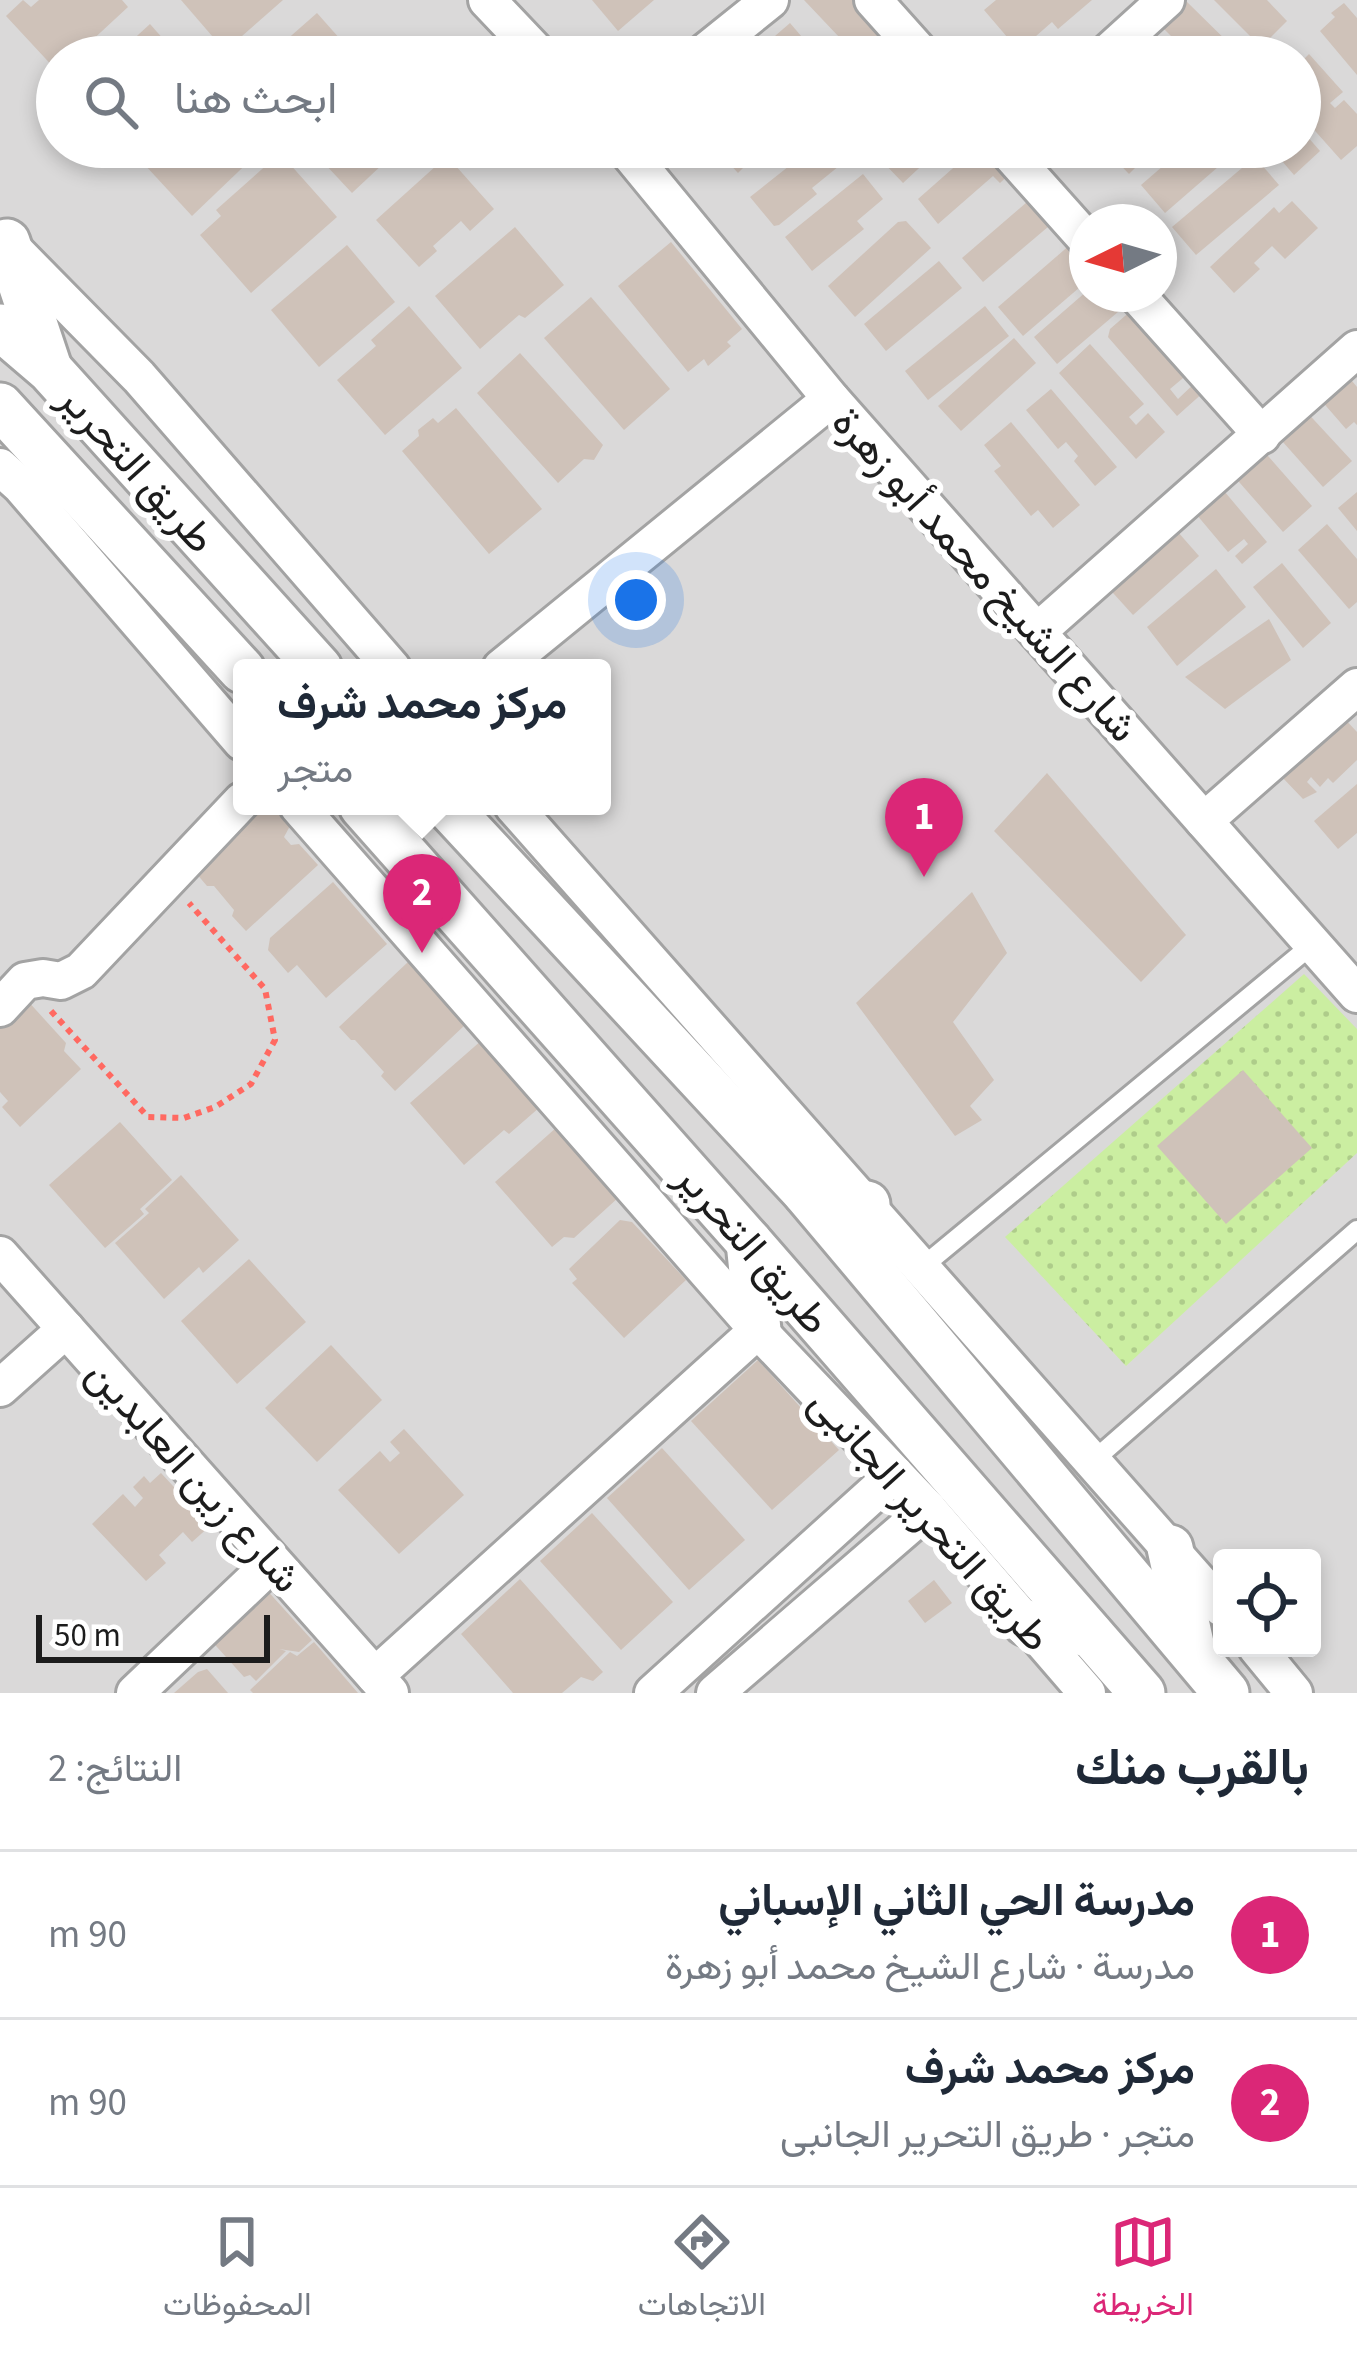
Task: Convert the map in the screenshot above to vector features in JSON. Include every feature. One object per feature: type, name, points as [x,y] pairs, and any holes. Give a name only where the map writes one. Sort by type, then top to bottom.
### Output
[{"type":"street","points":[[487,0],[521,36]]},
{"type":"street","points":[[725,36],[770,0]]},
{"type":"street","points":[[873,0],[905,36]]},
{"type":"street","points":[[1126,36],[1166,0]]},
{"type":"street","name":"شارع الشيخ محمد أبو زهرة","points":[[641,168],[831,399],[1357,994]]},
{"type":"street","points":[[1023,168],[1069,220]]},
{"type":"street","points":[[3,240],[50,370]]},
{"type":"street","points":[[3,240],[139,376],[384,659]]},
{"type":"street","points":[[1152,312],[1262,435]]},
{"type":"street","name":"طريق التحرير","points":[[0,327],[50,370],[311,659]]},
{"type":"street","points":[[1037,632],[1357,349]]},
{"type":"street","points":[[512,659],[831,399]]},
{"type":"street","name":"طريق التحرير","points":[[0,406],[230,656]]},
{"type":"street","points":[[0,452],[60,469]]},
{"type":"street","points":[[0,467],[233,732]]},
{"type":"street","points":[[147,564],[157,567],[175,560],[187,544],[189,525]]},
{"type":"street","points":[[230,656],[228,615],[256,600]]},
{"type":"street","points":[[1204,821],[1357,687]]},
{"type":"street","points":[[12,994],[43,979],[61,981],[81,971],[233,811]]},
{"type":"street","name":"طريق التحرير الجانبى","points":[[306,815],[758,1330],[928,1509],[1087,1693]]},
{"type":"street","name":"طريق التحرير","points":[[370,815],[1142,1693]]},
{"type":"street","name":"طريق التحرير","points":[[455,815],[806,1192],[1226,1693]]},
{"type":"street","points":[[521,815],[1213,1597]]},
{"type":"street","points":[[806,1192],[867,1204]]},
{"type":"street","points":[[382,1685],[758,1330],[749,1242]]},
{"type":"street","name":"شارع زين العابدين","points":[[0,1255],[382,1685]]},
{"type":"street","points":[[0,1388],[66,1329]]},
{"type":"street","points":[[653,1693],[895,1474]]},
{"type":"street","points":[[715,1693],[928,1509]]},
{"type":"street","points":[[1170,1548],[1194,1657]]},
{"type":"street","points":[[135,1693],[272,1563]]},
{"type":"street","points":[[1026,1623],[1090,1634]]},
{"type":"street","points":[[1264,1657],[1294,1693]]},
{"type":"lane","points":[[921,1268],[1313,944]]},
{"type":"lane","points":[[1094,1460],[1357,1230]]},
{"type":"path","points":[[12,994],[148,1117],[184,1118],[215,1107],[251,1084],[275,1040],[265,989],[168,880]]},
{"type":"shaded area","points":[[0,0],[1357,0],[1357,1693],[0,1693]]},
{"type":"green space","points":[[1304,974],[1357,1029],[1357,1153],[1126,1366],[1005,1237]]},
{"type":"building","points":[[23,0],[31,7],[39,0],[122,0],[128,7],[97,36],[36,36],[36,48],[6,16]]},
{"type":"building","points":[[181,0],[283,0],[242,36],[212,36]]},
{"type":"building","points":[[592,0],[654,0],[618,31]]},
{"type":"building","points":[[804,0],[856,0],[890,36],[838,36]]},
{"type":"building","points":[[996,0],[1092,0],[1058,29],[1052,22],[1036,36],[1006,36],[984,10]]},
{"type":"building","points":[[1185,0],[1222,36],[1171,36],[1160,25]]},
{"type":"building","points":[[1214,0],[1267,0],[1287,21],[1272,36],[1250,36]]},
{"type":"building","points":[[1344,3],[1357,18],[1357,75],[1320,31]]},
{"type":"building","points":[[317,13],[337,36],[291,36]]},
{"type":"building","points":[[790,23],[801,36],[775,36]]},
{"type":"building","points":[[150,24],[161,36],[137,36]]},
{"type":"building","points":[[1321,67],[1343,92],[1330,103],[1335,108],[1344,100],[1357,114],[1357,146],[1341,160],[1321,138]]},
{"type":"building","points":[[148,168],[242,168],[192,216]]},
{"type":"building","points":[[263,168],[293,168],[337,217],[251,293],[200,235],[221,216],[216,210]]},
{"type":"building","points":[[329,168],[379,168],[352,193]]},
{"type":"building","points":[[434,168],[458,168],[494,209],[470,231],[461,221],[433,246],[437,251],[419,267],[376,220]]},
{"type":"building","points":[[787,168],[837,168],[812,188],[817,194],[779,225],[774,226],[750,197]]},
{"type":"building","points":[[889,168],[919,168],[903,183]]},
{"type":"building","points":[[953,168],[1016,168],[1000,183],[993,176],[938,224],[918,199]]},
{"type":"building","points":[[1161,168],[1217,168],[1175,204],[1157,204],[1141,185]]},
{"type":"building","points":[[1242,168],[1264,168],[1279,185],[1196,255],[1177,233],[1177,223]]},
{"type":"building","points":[[863,174],[883,199],[857,221],[864,229],[812,271],[785,237]]},
{"type":"building","points":[[1034,196],[1055,221],[983,282],[962,258]]},
{"type":"building","points":[[1292,201],[1318,228],[1285,259],[1272,246],[1254,263],[1260,269],[1234,293],[1210,267],[1274,207],[1279,213]]},
{"type":"building","points":[[906,221],[931,248],[855,317],[828,286],[898,222]]},
{"type":"building","points":[[515,227],[564,285],[480,349],[435,296]]},
{"type":"building","points":[[671,242],[742,329],[708,366],[704,359],[688,372],[618,286]]},
{"type":"building","points":[[347,245],[395,302],[319,367],[271,310]]},
{"type":"building","points":[[1069,246],[1069,296],[1023,336],[998,307]]},
{"type":"building","points":[[939,261],[962,288],[886,351],[864,324]]},
{"type":"building","points":[[591,297],[670,389],[624,430],[544,338]]},
{"type":"building","points":[[409,306],[462,368],[385,435],[337,380],[376,346],[371,340]]},
{"type":"building","points":[[985,306],[1009,336],[928,400],[905,371]]},
{"type":"building","points":[[1069,307],[1069,312],[1118,312],[1057,364],[1034,337]]},
{"type":"building","points":[[1136,312],[1189,373],[1170,389],[1178,399],[1197,381],[1205,391],[1177,416],[1108,337],[1110,329]]},
{"type":"building","points":[[1014,338],[1036,363],[961,431],[938,406]]},
{"type":"building","points":[[1090,344],[1144,404],[1129,417],[1136,425],[1148,413],[1165,432],[1136,459],[1059,373]]},
{"type":"building","points":[[520,353],[603,445],[594,460],[584,459],[558,483],[477,393]]},
{"type":"building","points":[[1347,375],[1357,387],[1357,425],[1354,422],[1346,429],[1320,399]]},
{"type":"building","points":[[1051,389],[1117,467],[1095,486],[1074,461],[1078,456],[1066,442],[1058,449],[1026,410]]},
{"type":"building","points":[[1302,407],[1352,461],[1323,487],[1274,432]]},
{"type":"building","points":[[456,408],[542,509],[489,554],[402,451],[433,418],[438,423]]},
{"type":"building","points":[[1011,422],[1080,505],[1053,528],[1038,510],[1031,516],[994,471],[1001,466],[984,445]]},
{"type":"building","points":[[1261,448],[1312,506],[1283,532],[1232,474]]},
{"type":"building","points":[[1219,485],[1267,542],[1242,564],[1235,556],[1248,544],[1244,539],[1228,552],[1191,508]]},
{"type":"building","points":[[1357,492],[1357,531],[1338,508]]},
{"type":"building","points":[[1170,523],[1199,556],[1133,615],[1104,583]]},
{"type":"building","points":[[1327,524],[1357,559],[1357,602],[1349,609],[1298,550]]},
{"type":"building","points":[[1282,563],[1331,623],[1303,648],[1253,587]]},
{"type":"building","points":[[1216,569],[1246,607],[1177,666],[1147,627]]},
{"type":"building","points":[[1269,619],[1291,660],[1225,709],[1185,677]]},
{"type":"building","points":[[1342,716],[1357,732],[1357,760],[1333,783],[1328,778],[1320,787],[1311,777],[1307,782],[1317,792],[1303,799],[1281,776]]},
{"type":"building","points":[[1047,773],[1186,935],[1141,982],[994,831]]},
{"type":"building","points":[[1357,784],[1357,833],[1338,849],[1314,821]]},
{"type":"building","points":[[247,815],[280,815],[290,826],[284,837],[291,845],[299,844],[318,865],[246,931],[214,886],[207,886],[190,866]]},
{"type":"building","points":[[333,882],[387,944],[326,998],[297,965],[288,973],[268,950],[270,938]]},
{"type":"building","points":[[972,892],[1007,953],[953,1022],[994,1080],[970,1106],[982,1120],[955,1136],[856,1003]]},
{"type":"building","points":[[408,962],[466,1024],[395,1091],[381,1076],[384,1072],[339,1027]]},
{"type":"building","points":[[26,999],[66,1043],[64,1051],[81,1069],[20,1127],[2,1107],[8,1101],[0,1092],[0,1023]]},
{"type":"building","points":[[482,1040],[540,1107],[464,1165],[410,1103]]},
{"type":"building","points":[[1243,1070],[1312,1148],[1226,1224],[1157,1146]]},
{"type":"building","points":[[120,1122],[172,1180],[140,1209],[144,1214],[105,1248],[49,1185]]},
{"type":"building","points":[[557,1127],[619,1197],[574,1238],[564,1237],[552,1247],[495,1182]]},
{"type":"building","points":[[181,1175],[239,1240],[203,1273],[199,1267],[164,1299],[115,1243]]},
{"type":"building","points":[[620,1220],[632,1222],[686,1280],[624,1338],[572,1283],[577,1279],[569,1269]]},
{"type":"building","points":[[249,1259],[306,1322],[237,1384],[181,1321]]},
{"type":"building","points":[[331,1345],[382,1400],[317,1462],[265,1408]]},
{"type":"building","points":[[758,1360],[839,1450],[772,1510],[691,1421]]},
{"type":"building","points":[[404,1429],[464,1495],[399,1554],[338,1490],[380,1451],[390,1462],[400,1453],[390,1442]]},
{"type":"building","points":[[662,1448],[745,1540],[689,1590],[607,1498]]},
{"type":"building","points":[[161,1473],[210,1526],[192,1542],[183,1532],[159,1555],[166,1563],[146,1581],[92,1524],[123,1494],[135,1507],[143,1498],[133,1487],[144,1476],[150,1483]]},
{"type":"building","points":[[592,1513],[673,1602],[621,1650],[540,1561]]},
{"type":"building","points":[[520,1579],[603,1672],[593,1681],[581,1677],[562,1693],[513,1693],[461,1634]]},
{"type":"building","points":[[934,1580],[952,1603],[925,1623],[908,1601]]},
{"type":"building","points":[[264,1587],[312,1640],[299,1652],[279,1649],[286,1651],[256,1681],[250,1675],[244,1677],[208,1637]]},
{"type":"building","points":[[314,1642],[358,1693],[250,1690],[290,1652],[297,1656]]},
{"type":"building","points":[[207,1669],[228,1693],[174,1693],[198,1672]]},
{"type":"place","name":"مدرسة الحي الثاني الإسباني","points":[[924,877]]},
{"type":"place","name":"مركز محمد شرف","points":[[422,953]]}]
